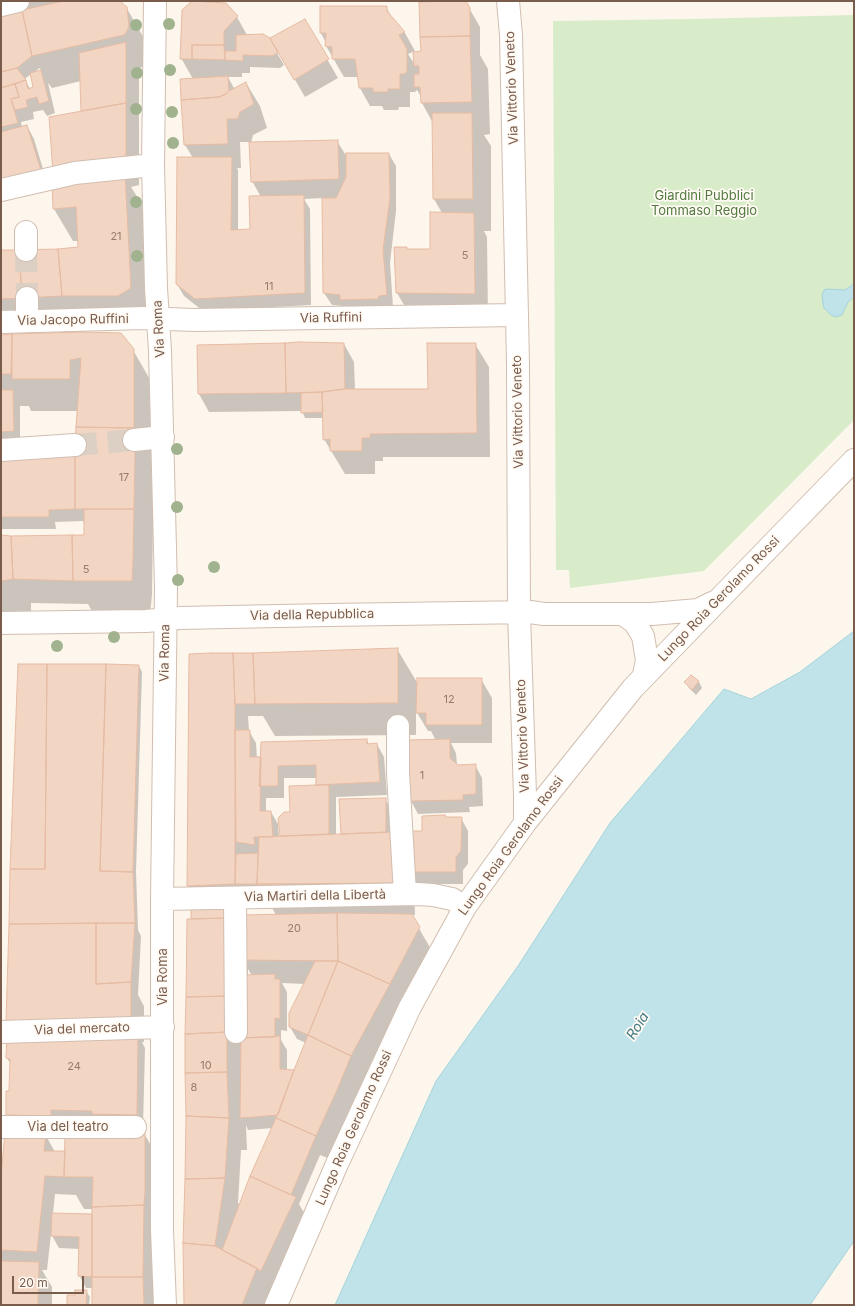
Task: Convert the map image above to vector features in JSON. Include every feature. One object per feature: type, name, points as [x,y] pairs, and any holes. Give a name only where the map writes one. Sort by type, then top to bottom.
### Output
[{"type":"street","points":[[1,5],[18,1]]},
{"type":"street","name":"Via Roma","points":[[156,1],[153,165],[156,288],[152,318],[163,436],[166,588],[162,899],[162,1230],[165,1305]]},
{"type":"street","name":"Via Vittorio Veneto","points":[[508,1],[511,35],[517,315],[519,613],[525,823]]},
{"type":"street","points":[[1,190],[75,173],[153,165]]},
{"type":"street","points":[[27,298],[27,321]]},
{"type":"street","name":"Via Ruffini","points":[[152,318],[194,320],[517,315]]},
{"type":"street","name":"Via Jacopo Ruffini","points":[[1,322],[152,318]]},
{"type":"street","points":[[134,440],[163,436]]},
{"type":"street","points":[[1,450],[74,445]]},
{"type":"street","name":"Lungo Roia Gerolamo Rossi","points":[[276,1305],[340,1157],[410,1007],[465,907],[525,823],[644,675],[722,597],[854,460]]},
{"type":"street","name":"Via della Repubblica","points":[[1,623],[139,621],[237,616],[519,613],[652,614],[698,610],[722,597]]},
{"type":"street","points":[[623,614],[635,623],[643,636],[647,660],[644,675]]},
{"type":"street","points":[[398,726],[398,773],[405,894]]},
{"type":"street","name":"Via Martiri della Libertà","points":[[162,899],[405,894],[433,895],[448,898],[465,907]]},
{"type":"street","points":[[235,898],[236,1032]]},
{"type":"street","name":"Via del mercato","points":[[1,1032],[163,1027]]},
{"type":"street","name":"Via del teatro","points":[[1,1127],[135,1126]]},
{"type":"green space","name":"Giardini Pubblici Tommaso Reggio","points":[[854,15],[854,420],[704,571],[570,588],[569,570],[556,570],[553,21]]},
{"type":"water","points":[[854,283],[854,297],[848,302],[842,315],[835,317],[831,315],[824,308],[822,294],[824,290],[845,290]]},
{"type":"water","name":"Roia","points":[[854,631],[854,1241],[810,1305],[335,1305],[436,1081],[518,966],[610,823],[724,689],[751,699],[800,672]]},
{"type":"building","points":[[64,1],[120,1],[127,7],[129,26],[127,31],[124,35],[32,56],[22,10]]},
{"type":"building","points":[[192,1],[226,3],[238,16],[224,31],[224,45],[192,45],[192,59],[180,59],[182,10]]},
{"type":"building","points":[[466,1],[470,8],[470,36],[420,37],[419,2]]},
{"type":"building","points":[[320,6],[387,6],[387,11],[405,32],[399,35],[407,49],[407,71],[405,74],[400,74],[400,89],[388,89],[388,92],[373,92],[373,88],[359,88],[355,59],[332,59],[332,47],[325,46],[326,33],[320,33]]},
{"type":"building","points":[[22,10],[32,56],[17,68],[1,72],[1,16]]},
{"type":"building","points":[[305,19],[329,59],[294,80],[270,38]]},
{"type":"building","points":[[263,34],[270,38],[278,53],[272,56],[243,55],[243,61],[225,60],[225,51],[236,51],[236,35]]},
{"type":"building","points":[[470,36],[472,102],[421,103],[420,87],[414,87],[414,74],[419,74],[419,66],[414,66],[413,52],[421,51],[420,37]]},
{"type":"building","points":[[126,42],[126,103],[81,111],[79,53]]},
{"type":"building","points":[[192,45],[224,45],[225,60],[192,59]]},
{"type":"building","points":[[17,68],[26,80],[1,88],[1,72]]},
{"type":"building","points":[[41,70],[49,101],[39,104],[37,97],[26,100],[28,107],[15,110],[11,99],[19,97],[15,84],[26,80],[28,89],[33,87],[30,73]]},
{"type":"building","points":[[228,76],[229,91],[226,94],[219,97],[181,100],[180,79]]},
{"type":"building","points":[[246,82],[254,104],[240,112],[238,119],[227,119],[228,144],[184,145],[181,100],[219,97]]},
{"type":"building","points":[[15,84],[19,97],[11,99],[18,123],[1,127],[1,88]]},
{"type":"building","points":[[126,103],[126,162],[53,173],[49,117]]},
{"type":"building","points":[[432,113],[472,113],[473,199],[433,199]]},
{"type":"building","points":[[27,125],[43,177],[1,182],[1,132]]},
{"type":"building","points":[[338,140],[339,179],[251,182],[249,142]]},
{"type":"building","points":[[346,153],[389,153],[390,198],[383,250],[387,295],[379,296],[378,299],[340,300],[340,295],[323,293],[322,198],[336,198],[346,177]]},
{"type":"building","points":[[177,157],[232,157],[231,230],[250,229],[249,196],[304,195],[305,293],[195,299],[176,284]]},
{"type":"building","points":[[125,173],[131,288],[118,296],[62,296],[58,249],[78,247],[76,207],[53,209],[52,180]]},
{"type":"building","points":[[430,212],[474,213],[475,294],[396,293],[394,247],[407,247],[407,249],[430,249]]},
{"type":"building","points":[[58,249],[62,296],[22,298],[19,250]]},
{"type":"building","points":[[1,250],[19,250],[22,298],[1,299]]},
{"type":"building","points":[[84,332],[121,333],[134,349],[134,428],[76,427],[81,358],[70,360],[70,379],[12,379],[12,334]]},
{"type":"building","points":[[12,334],[11,374],[1,374],[1,335]]},
{"type":"building","points":[[285,343],[344,343],[345,389],[322,392],[286,393]]},
{"type":"building","points":[[285,343],[286,393],[198,394],[197,345]]},
{"type":"building","points":[[427,343],[476,343],[477,433],[370,434],[370,438],[362,438],[362,451],[330,451],[330,439],[323,440],[322,392],[345,389],[428,389]]},
{"type":"building","points":[[1,390],[13,390],[14,431],[1,432]]},
{"type":"building","points":[[322,392],[323,412],[301,413],[301,393]]},
{"type":"building","points":[[76,427],[134,428],[134,509],[75,509]]},
{"type":"building","points":[[75,455],[75,509],[49,510],[49,517],[1,517],[1,459]]},
{"type":"building","points":[[84,509],[134,509],[132,581],[73,581],[72,535],[84,535]]},
{"type":"building","points":[[1,535],[11,536],[13,579],[1,581]]},
{"type":"building","points":[[72,535],[73,581],[13,579],[11,536]]},
{"type":"building","points":[[398,648],[398,703],[255,704],[253,653]]},
{"type":"building","points":[[233,653],[235,704],[235,884],[187,886],[189,654]]},
{"type":"building","points":[[233,653],[253,653],[255,704],[235,704]]},
{"type":"building","points":[[18,664],[47,664],[45,869],[10,869]]},
{"type":"building","points":[[47,664],[106,664],[100,871],[133,872],[135,923],[9,924],[10,869],[45,869]]},
{"type":"building","points":[[106,664],[139,665],[133,872],[100,871]]},
{"type":"building","points":[[691,675],[699,681],[692,690],[684,682]]},
{"type":"building","points":[[417,678],[482,678],[482,725],[426,725],[426,713],[416,713]]},
{"type":"building","points":[[235,730],[250,730],[250,757],[261,757],[260,811],[271,811],[273,837],[254,837],[255,845],[236,842]]},
{"type":"building","points":[[367,739],[367,744],[377,743],[380,782],[316,785],[316,765],[278,766],[278,786],[259,786],[261,742]]},
{"type":"building","points":[[450,739],[450,758],[458,765],[476,764],[476,794],[463,795],[463,800],[410,801],[408,740]]},
{"type":"building","points":[[329,785],[329,834],[280,836],[278,818],[284,812],[290,812],[289,786]]},
{"type":"building","points":[[386,798],[386,832],[341,834],[339,799]]},
{"type":"building","points":[[445,815],[445,817],[462,817],[461,851],[456,857],[456,872],[408,872],[408,831],[422,831],[422,816]]},
{"type":"building","points":[[395,832],[396,883],[257,884],[259,837]]},
{"type":"building","points":[[258,853],[257,884],[235,884],[236,854]]},
{"type":"building","points":[[257,884],[282,884],[281,893],[258,894]]},
{"type":"building","points":[[191,902],[226,902],[226,918],[191,919]]},
{"type":"building","points":[[337,913],[412,914],[420,927],[390,984],[338,961]]},
{"type":"building","points":[[337,913],[338,961],[241,960],[241,915]]},
{"type":"building","points":[[230,918],[229,996],[186,997],[187,919]]},
{"type":"building","points":[[96,923],[135,923],[131,982],[96,984]]},
{"type":"building","points":[[96,923],[96,984],[131,982],[131,1019],[6,1021],[9,924]]},
{"type":"building","points":[[315,961],[338,961],[308,1035],[289,1027],[289,1013]]},
{"type":"building","points":[[338,961],[390,984],[351,1056],[308,1035]]},
{"type":"building","points":[[275,974],[275,979],[280,979],[280,1019],[275,1018],[275,1037],[241,1038],[241,975]]},
{"type":"building","points":[[229,996],[227,1032],[185,1034],[186,997]]},
{"type":"building","points":[[227,1032],[227,1072],[185,1073],[185,1034]]},
{"type":"building","points":[[138,1034],[137,1115],[92,1114],[92,1111],[51,1110],[51,1116],[6,1115],[6,1091],[9,1091],[10,1059],[6,1058],[7,1035]]},
{"type":"building","points":[[308,1035],[351,1056],[316,1136],[276,1118]]},
{"type":"building","points":[[280,1036],[280,1069],[294,1070],[278,1115],[240,1118],[241,1038]]},
{"type":"building","points":[[227,1072],[229,1118],[186,1116],[185,1073]]},
{"type":"building","points":[[186,1116],[229,1118],[225,1178],[185,1179]]},
{"type":"building","points":[[276,1118],[316,1136],[291,1195],[250,1176]]},
{"type":"building","points":[[5,1133],[46,1133],[44,1151],[65,1151],[64,1177],[45,1176],[37,1252],[1,1250],[1,1176]]},
{"type":"building","points":[[65,1133],[145,1134],[144,1205],[92,1207],[93,1177],[64,1177]]},
{"type":"building","points":[[250,1176],[296,1197],[261,1271],[222,1250]]},
{"type":"building","points":[[225,1178],[215,1246],[183,1243],[185,1179]]},
{"type":"building","points":[[144,1205],[143,1277],[92,1277],[92,1207]]},
{"type":"building","points":[[52,1213],[92,1214],[92,1277],[78,1276],[79,1237],[51,1236]]},
{"type":"building","points":[[183,1243],[215,1246],[257,1268],[242,1305],[184,1305]]},
{"type":"building","points":[[1,1261],[39,1262],[38,1305],[1,1305]]},
{"type":"building","points":[[92,1277],[143,1277],[144,1305],[92,1305]]},
{"type":"building","points":[[75,1290],[87,1290],[86,1305],[67,1305],[67,1295],[75,1295]]},
{"type":"tunnel","points":[[26,250],[27,298]]},
{"type":"tunnel","points":[[75,445],[134,440]]}]
